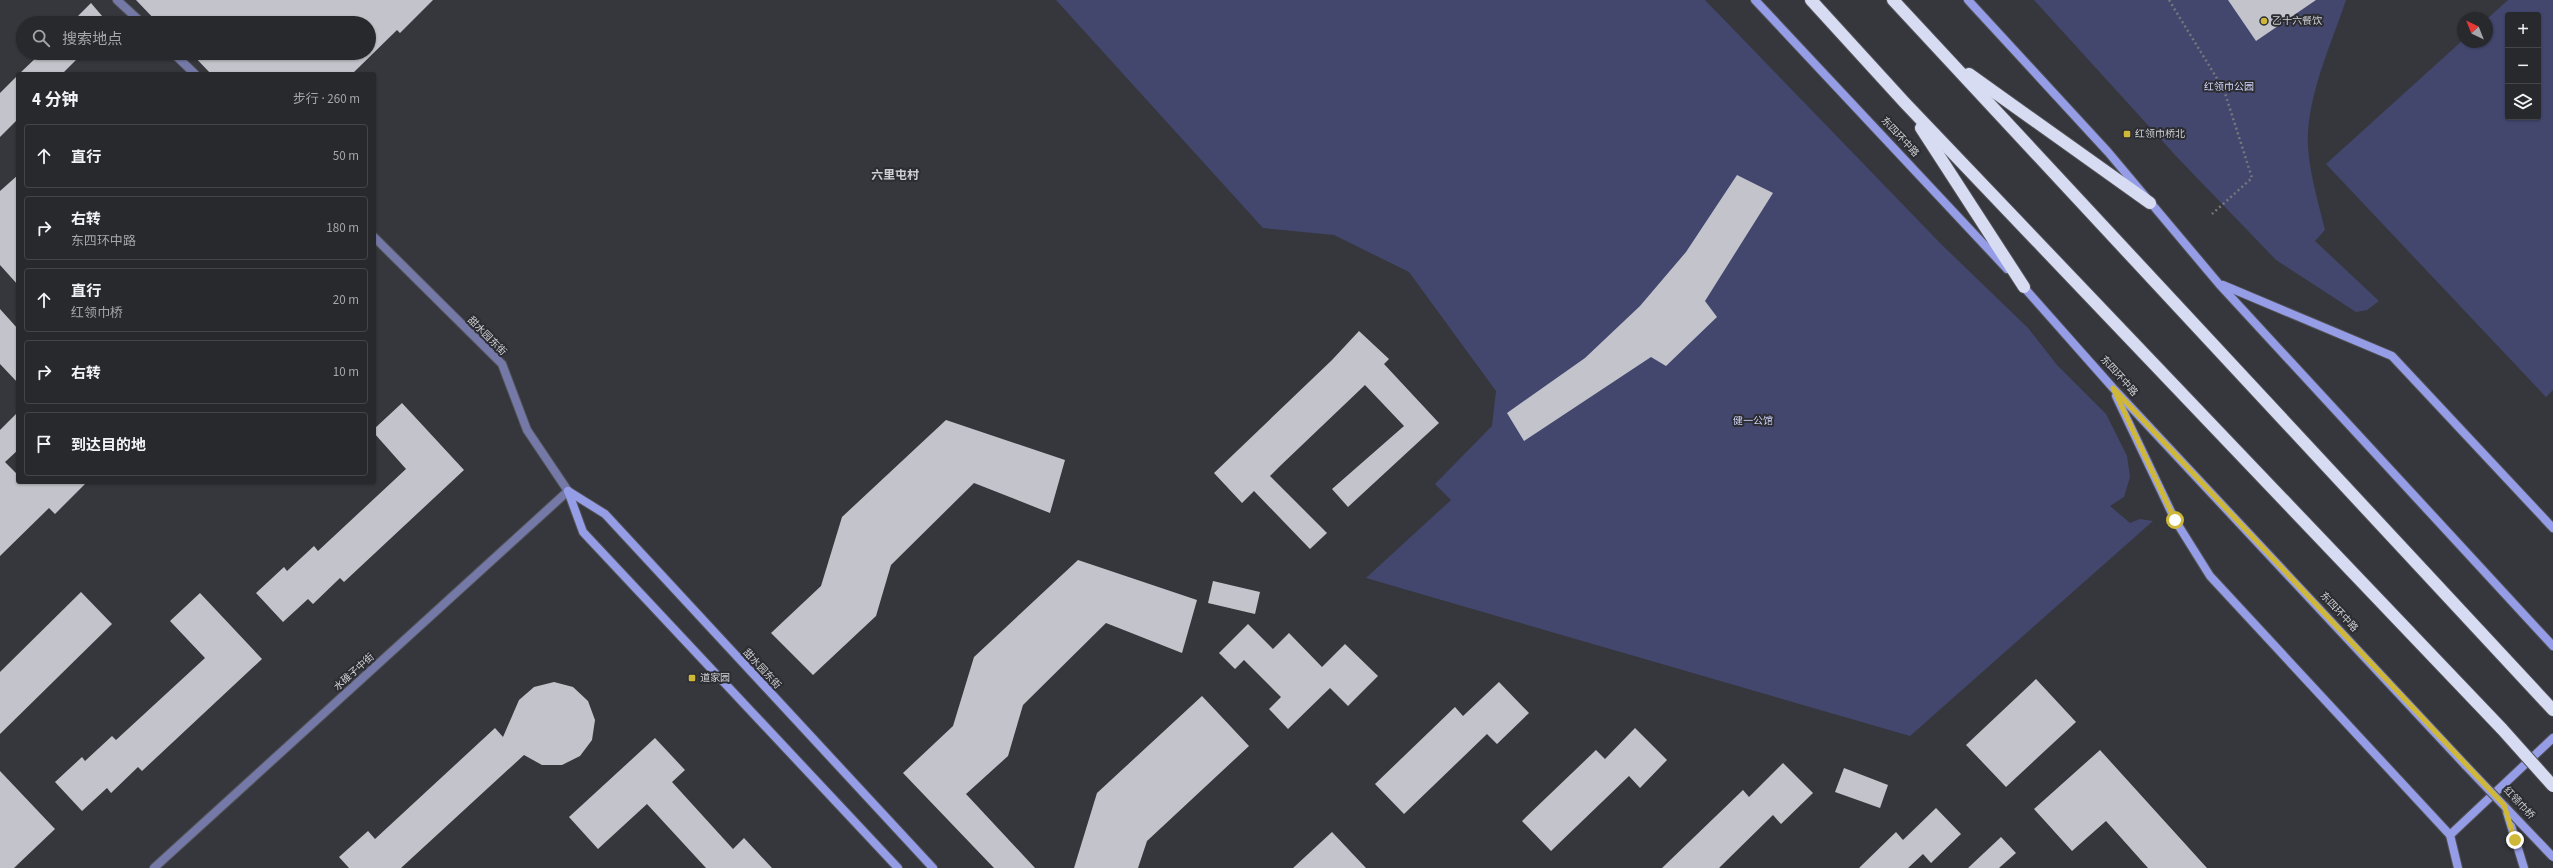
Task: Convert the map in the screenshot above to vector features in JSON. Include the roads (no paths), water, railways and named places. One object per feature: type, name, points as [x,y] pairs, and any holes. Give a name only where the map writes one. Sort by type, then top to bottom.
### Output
[{"type":"highway","points":[[1811,0],[1905,103],[2502,729],[2553,786]]},
{"type":"highway","points":[[1893,0],[2553,710]]},
{"type":"highway","points":[[1948,59],[2150,203]]},
{"type":"highway","points":[[1905,103],[2024,287]]},
{"type":"street","points":[[118,0],[135,16]]},
{"type":"street","name":"东四环中路","points":[[1755,0],[2024,287],[2113,388],[2466,766]]},
{"type":"street","points":[[1968,0],[2108,152],[2219,284],[2553,646]]},
{"type":"street","points":[[180,60],[193,72]]},
{"type":"street","name":"甜水园东街","points":[[376,239],[502,364],[527,430],[568,491],[583,532],[898,868]]},
{"type":"street","points":[[2219,284],[2392,356],[2553,528]]},
{"type":"street","points":[[2113,388],[2175,520],[2210,576],[2450,835],[2458,868]]},
{"type":"street","name":"甜水园东街","points":[[568,491],[605,514],[933,868]]},
{"type":"street","name":"水碓子中街","points":[[154,868],[568,491]]},
{"type":"street","points":[[2450,835],[2553,738]]},
{"type":"street","name":"红领巾桥","points":[[2466,766],[2553,857]]},
{"type":"street","points":[[2504,805],[2524,868]]},
{"type":"place","name":"乙十六餐饮","points":[[2264,21]]},
{"type":"place","name":"红领巾桥北","points":[[2127,134]]},
{"type":"place","name":"道家园","points":[[692,678]]},
{"type":"district","name":"六里屯村","points":[[895,175]]},
{"type":"park label","name":"红领巾公园","points":[[2229,87]]},
{"type":"park label","name":"健一公馆","points":[[1753,421]]}]
